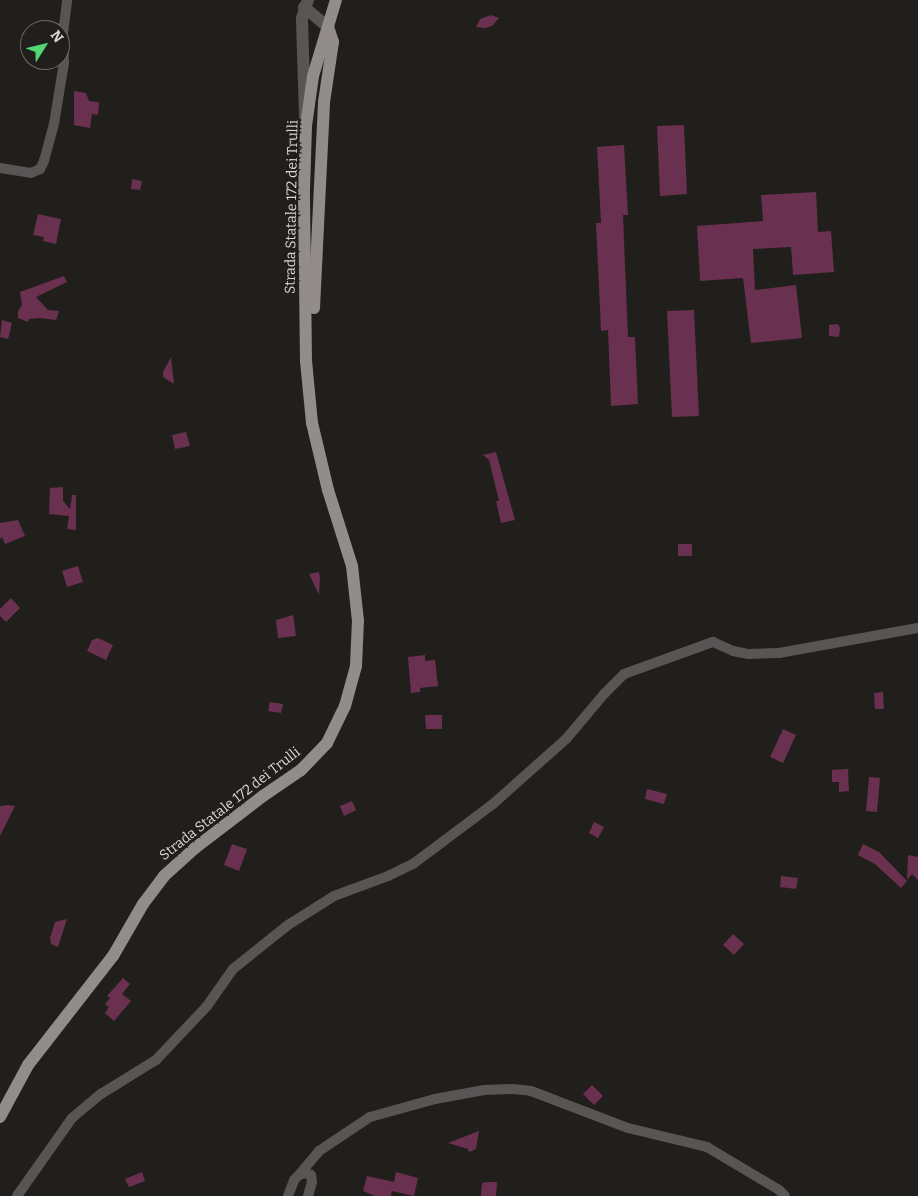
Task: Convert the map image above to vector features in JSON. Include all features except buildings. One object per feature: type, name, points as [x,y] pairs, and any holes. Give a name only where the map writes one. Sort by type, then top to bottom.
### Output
[{"type":"main road","name":"Strada Statale 172 dei Trulli","points":[[0,1117],[28,1065],[113,956],[143,904],[164,876],[195,848],[263,796],[301,770],[327,743],[345,706],[356,666],[357,612],[352,566],[328,490],[312,423],[306,361],[304,190],[306,126],[313,76],[336,0]]},
{"type":"main road","name":"Strada Statale 172 dei Trulli","points":[[310,390],[324,102],[332,42],[328,27]]},
{"type":"street","points":[[0,168],[31,173],[40,169],[54,124],[64,63],[63,34],[67,0]]},
{"type":"street","points":[[306,3],[328,27]]},
{"type":"street","points":[[306,3],[302,18],[304,35],[303,98],[306,126]]},
{"type":"street","points":[[304,35],[310,42],[322,44]]},
{"type":"street","points":[[16,1196],[29,1181],[48,1150],[72,1118],[101,1094],[156,1060],[207,1006],[233,969],[288,925],[334,896],[388,876],[413,864],[486,809],[567,738],[604,694],[624,674],[713,642],[732,651],[749,654],[779,653],[918,628]]},
{"type":"street","points":[[288,1196],[299,1175],[319,1151],[370,1116],[435,1099],[484,1090],[513,1089],[531,1091],[628,1128],[707,1147],[779,1190],[785,1196]]},
{"type":"street","points":[[299,1175],[306,1173],[311,1175],[312,1182],[308,1196]]}]
